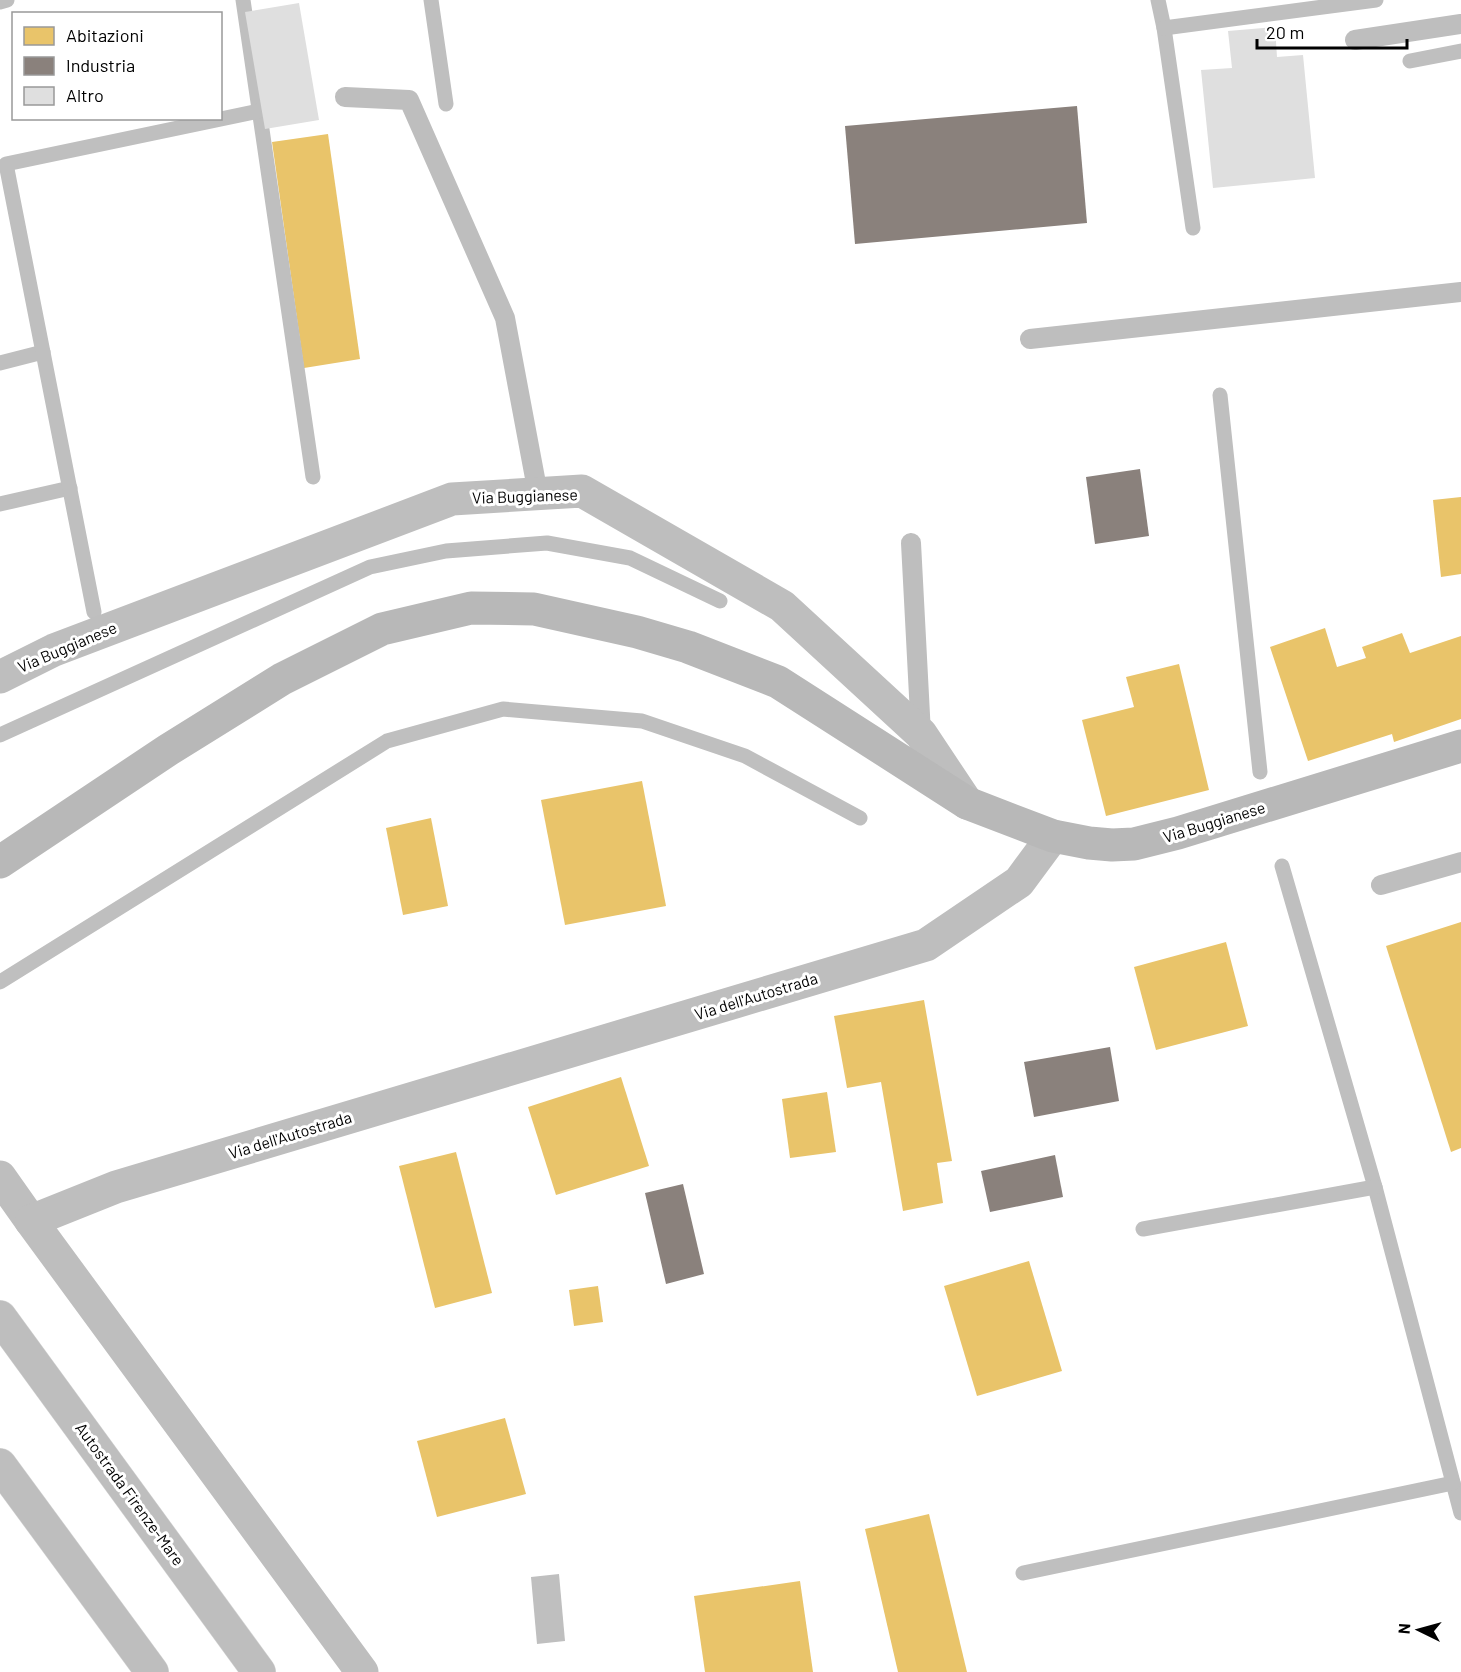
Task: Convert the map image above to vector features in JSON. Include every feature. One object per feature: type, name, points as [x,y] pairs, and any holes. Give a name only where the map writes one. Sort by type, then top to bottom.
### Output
[{"type":"main road","name":"Via Buggianese","points":[[0,676],[54,650],[452,499],[582,491],[782,606],[921,734],[966,804]]},
{"type":"main road","name":"Via Buggianese","points":[[0,862],[168,750],[282,680],[382,629],[471,608],[534,609],[637,632],[708,654],[778,682],[966,804],[1053,837],[1089,843],[1134,844],[1155,839],[1461,746]]},
{"type":"main road","name":"Via dell'Autostrada","points":[[31,1221],[116,1187],[926,945],[1019,882],[1053,837]]},
{"type":"main road","points":[[0,1176],[362,1672]]},
{"type":"main road","name":"Autostrada Firenze-Mare","points":[[0,1317],[259,1672]]},
{"type":"main road","points":[[0,1465],[153,1672]]},
{"type":"lane","points":[[1354,40],[1461,24]]},
{"type":"lane","points":[[345,97],[409,100],[505,318],[538,494]]},
{"type":"lane","points":[[1030,339],[1461,292]]},
{"type":"lane","points":[[912,543],[921,734]]},
{"type":"lane","points":[[1381,885],[1461,862]]},
{"type":"shaded area","points":[[559,1574],[565,1641],[537,1644],[531,1577]]},
{"type":"building: Abitazioni","points":[[328,134],[360,359],[304,368],[272,142]]},
{"type":"building: Abitazioni","points":[[1461,497],[1461,574],[1441,577],[1433,500]]},
{"type":"building: Abitazioni","points":[[1325,628],[1337,667],[1366,658],[1362,647],[1402,633],[1410,653],[1461,636],[1461,719],[1394,742],[1392,734],[1308,761],[1270,647]]},
{"type":"building: Abitazioni","points":[[1179,664],[1209,790],[1106,816],[1082,720],[1134,707],[1126,677]]},
{"type":"building: Abitazioni","points":[[642,781],[666,906],[565,925],[541,800]]},
{"type":"building: Abitazioni","points":[[431,818],[448,906],[403,915],[386,828]]},
{"type":"building: Abitazioni","points":[[1461,922],[1461,1148],[1451,1152],[1386,946]]},
{"type":"building: Abitazioni","points":[[1226,942],[1248,1026],[1156,1050],[1134,967]]},
{"type":"building: Abitazioni","points":[[924,1000],[952,1161],[937,1163],[943,1203],[903,1211],[881,1082],[847,1088],[834,1016]]},
{"type":"building: Abitazioni","points":[[621,1077],[649,1166],[556,1195],[528,1107]]},
{"type":"building: Abitazioni","points":[[827,1092],[836,1152],[790,1158],[782,1099]]},
{"type":"building: Abitazioni","points":[[456,1152],[492,1293],[435,1308],[399,1166]]},
{"type":"building: Abitazioni","points":[[1029,1261],[1062,1371],[977,1396],[944,1286]]},
{"type":"building: Abitazioni","points":[[598,1286],[603,1322],[574,1326],[569,1290]]},
{"type":"building: Abitazioni","points":[[505,1418],[526,1494],[437,1517],[417,1441]]},
{"type":"building: Abitazioni","points":[[929,1514],[967,1672],[898,1672],[865,1529]]},
{"type":"building: Abitazioni","points":[[800,1581],[813,1672],[705,1672],[694,1596]]},
{"type":"building: Industria","points":[[1077,106],[1087,223],[855,244],[845,126]]},
{"type":"building: Industria","points":[[1140,469],[1149,536],[1095,544],[1086,477]]},
{"type":"building: Industria","points":[[1110,1047],[1119,1101],[1034,1117],[1024,1062]]},
{"type":"building: Industria","points":[[1055,1155],[1063,1197],[990,1212],[981,1171]]},
{"type":"building: Industria","points":[[683,1184],[704,1274],[666,1284],[645,1193]]},
{"type":"building: Altro","points":[[299,3],[319,120],[265,129],[245,12]]},
{"type":"building: Altro","points":[[1275,27],[1277,57],[1303,55],[1315,178],[1213,188],[1201,70],[1232,68],[1228,31]]},
{"type":"waterway","points":[[0,2],[7,0]]},
{"type":"waterway","points":[[243,0],[313,477]]},
{"type":"waterway","points":[[431,0],[446,104]]},
{"type":"waterway","points":[[1158,0],[1193,228]]},
{"type":"waterway","points":[[1164,28],[1376,0]]},
{"type":"waterway","points":[[1410,61],[1461,51]]},
{"type":"waterway","points":[[222,119],[259,111]]},
{"type":"waterway","points":[[94,612],[6,164],[216,120]]},
{"type":"waterway","points":[[0,363],[43,352]]},
{"type":"waterway","points":[[1220,395],[1260,772]]},
{"type":"waterway","points":[[0,504],[70,488]]},
{"type":"waterway","points":[[0,735],[370,567],[446,551],[547,543],[630,558],[720,601]]},
{"type":"waterway","points":[[0,982],[387,741],[503,709],[642,721],[745,756],[860,818]]},
{"type":"waterway","points":[[1282,866],[1375,1187],[1461,1513]]},
{"type":"waterway","points":[[1143,1229],[1375,1187]]},
{"type":"waterway","points":[[1023,1573],[1453,1483]]}]
